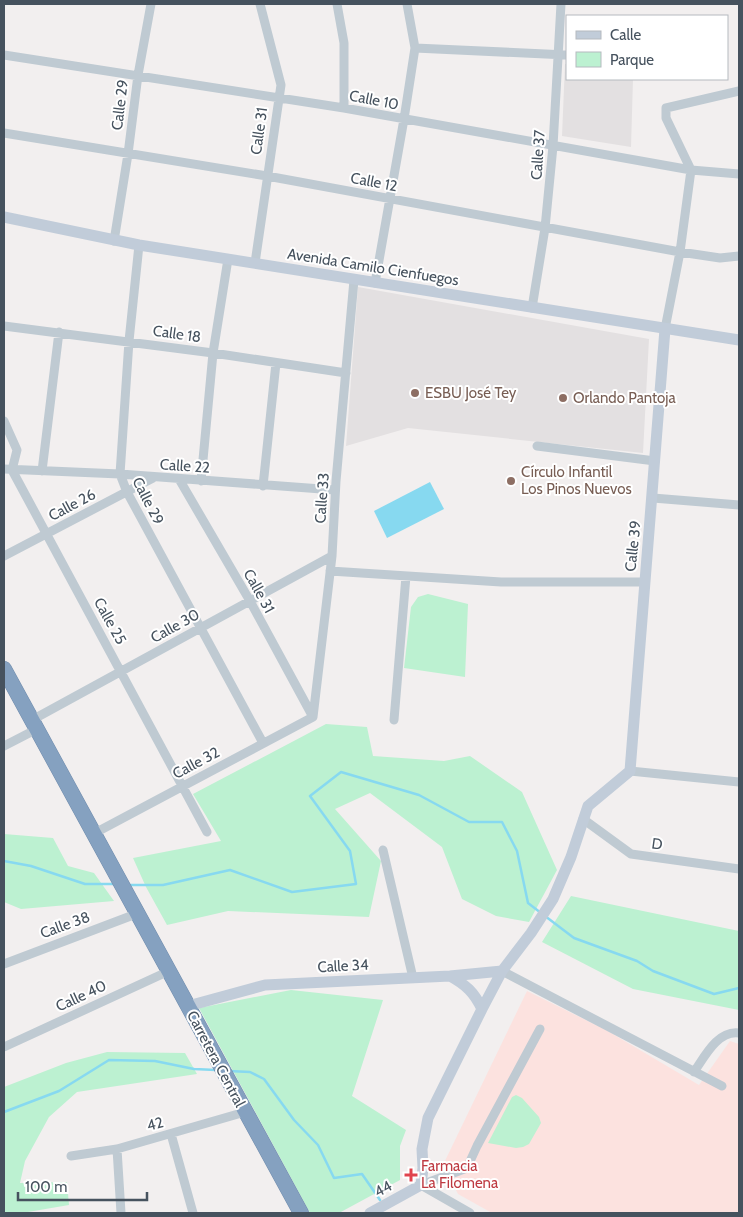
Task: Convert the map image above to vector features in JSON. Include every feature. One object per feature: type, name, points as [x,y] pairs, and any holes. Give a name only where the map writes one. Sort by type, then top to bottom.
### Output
[{"type":"highway","points":[[4,669],[93,834]]},
{"type":"highway","name":"Carretera Central","points":[[93,834],[301,1213]]},
{"type":"street","name":"Calle 29","points":[[114,241],[138,75],[151,4]]},
{"type":"street","name":"Calle 31","points":[[255,263],[281,85],[260,4]]},
{"type":"street","points":[[337,4],[344,43],[344,108]]},
{"type":"street","points":[[375,283],[415,48],[407,4]]},
{"type":"street","name":"Calle 37","points":[[532,308],[545,228],[562,55],[561,4]]},
{"type":"street","points":[[415,48],[562,55]]},
{"type":"street","name":"Calle 10","points":[[4,55],[344,108],[691,170],[739,174]]},
{"type":"street","points":[[691,170],[666,118],[666,108],[739,91]]},
{"type":"street","name":"Calle 12","points":[[4,133],[267,176],[680,252],[720,258],[739,256]]},
{"type":"street","name":"Calle 39","points":[[630,771],[666,329],[680,252],[691,170]]},
{"type":"street","name":"Avenida Camilo Cienfuegos","points":[[4,216],[114,241],[739,340]]},
{"type":"street","name":"Calle 29","points":[[139,245],[129,341],[120,474],[127,492],[264,743]]},
{"type":"street","points":[[201,481],[213,353],[228,259]]},
{"type":"street","name":"Calle 33","points":[[313,717],[332,556],[335,490],[354,280]]},
{"type":"street","name":"Calle 18","points":[[4,326],[129,341],[346,373]]},
{"type":"street","points":[[42,471],[59,332]]},
{"type":"street","points":[[263,486],[276,364]]},
{"type":"street","points":[[4,421],[17,450],[8,470]]},
{"type":"street","points":[[537,446],[655,461]]},
{"type":"street","name":"Calle 22","points":[[8,470],[120,474],[153,478],[335,490]]},
{"type":"street","name":"Calle 25","points":[[8,470],[47,534],[207,832]]},
{"type":"street","name":"Calle 26","points":[[4,556],[153,478]]},
{"type":"street","name":"Calle 31","points":[[179,479],[250,601],[313,717]]},
{"type":"street","points":[[653,498],[739,505]]},
{"type":"street","name":"Calle 30","points":[[4,746],[34,724],[122,671],[332,556]]},
{"type":"street","points":[[330,571],[510,583],[644,582]]},
{"type":"street","points":[[394,720],[406,576]]},
{"type":"street","name":"Calle 32","points":[[93,834],[313,717]]},
{"type":"street","points":[[470,1213],[421,1185],[423,1168],[422,1150],[428,1118],[502,971],[531,933],[553,899],[571,857],[588,806],[630,771],[739,782]]},
{"type":"street","name":"D","points":[[583,819],[630,854],[739,868]]},
{"type":"street","points":[[383,850],[412,978]]},
{"type":"street","name":"Calle 38","points":[[4,964],[134,909]]},
{"type":"street","name":"Calle 40","points":[[4,1047],[169,971]]},
{"type":"street","points":[[502,971],[722,1086]]},
{"type":"street","name":"Calle 34","points":[[188,1006],[265,985],[450,976],[502,971]]},
{"type":"street","points":[[450,976],[465,985],[477,997],[482,1009]]},
{"type":"street","name":"44","points":[[370,1213],[421,1185],[467,1168],[481,1138],[540,1030]]},
{"type":"street","points":[[694,1072],[716,1041],[732,1032],[739,1033]]},
{"type":"street","name":"42","points":[[70,1156],[117,1149],[245,1112]]},
{"type":"street","points":[[171,1134],[194,1213]]},
{"type":"street","points":[[117,1149],[120,1213]]},
{"type":"shaded area","points":[[565,64],[566,80],[633,80],[631,147],[562,136]]},
{"type":"shaded area","points":[[358,287],[649,339],[643,453],[408,428],[346,446]]},
{"type":"shaded area","points":[[527,991],[606,1030],[699,1085],[730,1041],[739,1044],[739,1213],[492,1213],[458,1194],[443,1165]]},
{"type":"green space","points":[[428,594],[468,604],[465,677],[404,668],[411,607],[418,597]]},
{"type":"green space","points":[[326,724],[367,727],[373,756],[444,761],[470,756],[522,792],[557,870],[529,922],[496,916],[462,899],[442,847],[370,793],[335,809],[381,861],[369,917],[228,911],[167,925],[146,887],[133,858],[221,841],[193,794]]},
{"type":"green space","points":[[4,834],[53,838],[68,866],[94,873],[114,901],[21,909],[4,902]]},
{"type":"green space","points":[[571,896],[739,931],[739,1010],[633,989],[542,942]]},
{"type":"green space","points":[[291,990],[383,1000],[352,1096],[406,1130],[400,1146],[400,1180],[339,1213],[310,1213],[199,1008]]},
{"type":"green space","points":[[107,1052],[185,1053],[197,1074],[77,1092],[49,1117],[25,1161],[20,1183],[67,1182],[69,1205],[22,1213],[4,1213],[4,1087],[66,1063]]},
{"type":"green space","points":[[516,1095],[522,1098],[539,1117],[541,1123],[529,1144],[516,1148],[488,1143],[512,1097]]},
{"type":"water","points":[[430,482],[444,509],[387,538],[374,511]]},
{"type":"waterway","points":[[127,885],[163,885],[230,870],[292,892],[356,884],[350,851],[310,796],[341,772],[419,795],[469,822],[502,822],[517,851],[528,903],[541,913]]},
{"type":"waterway","points":[[4,861],[31,866],[85,884],[116,884]]},
{"type":"waterway","points":[[545,916],[574,938],[637,961],[653,971],[714,994],[739,988]]},
{"type":"waterway","points":[[4,1112],[59,1091],[109,1060],[155,1061],[194,1069],[216,1070]]},
{"type":"waterway","points":[[229,1071],[250,1072],[264,1079],[294,1120],[318,1145],[334,1178],[362,1174],[380,1200]]},
{"type":"place","name":"ESBU José Tey","points":[[415,393]]},
{"type":"place","name":"Orlando Pantoja","points":[[563,398]]},
{"type":"place","name":"Círculo Infantil Los Pinos Nuevos","points":[[511,481]]},
{"type":"place","name":"Farmacia La Filomena","points":[[411,1175]]}]
